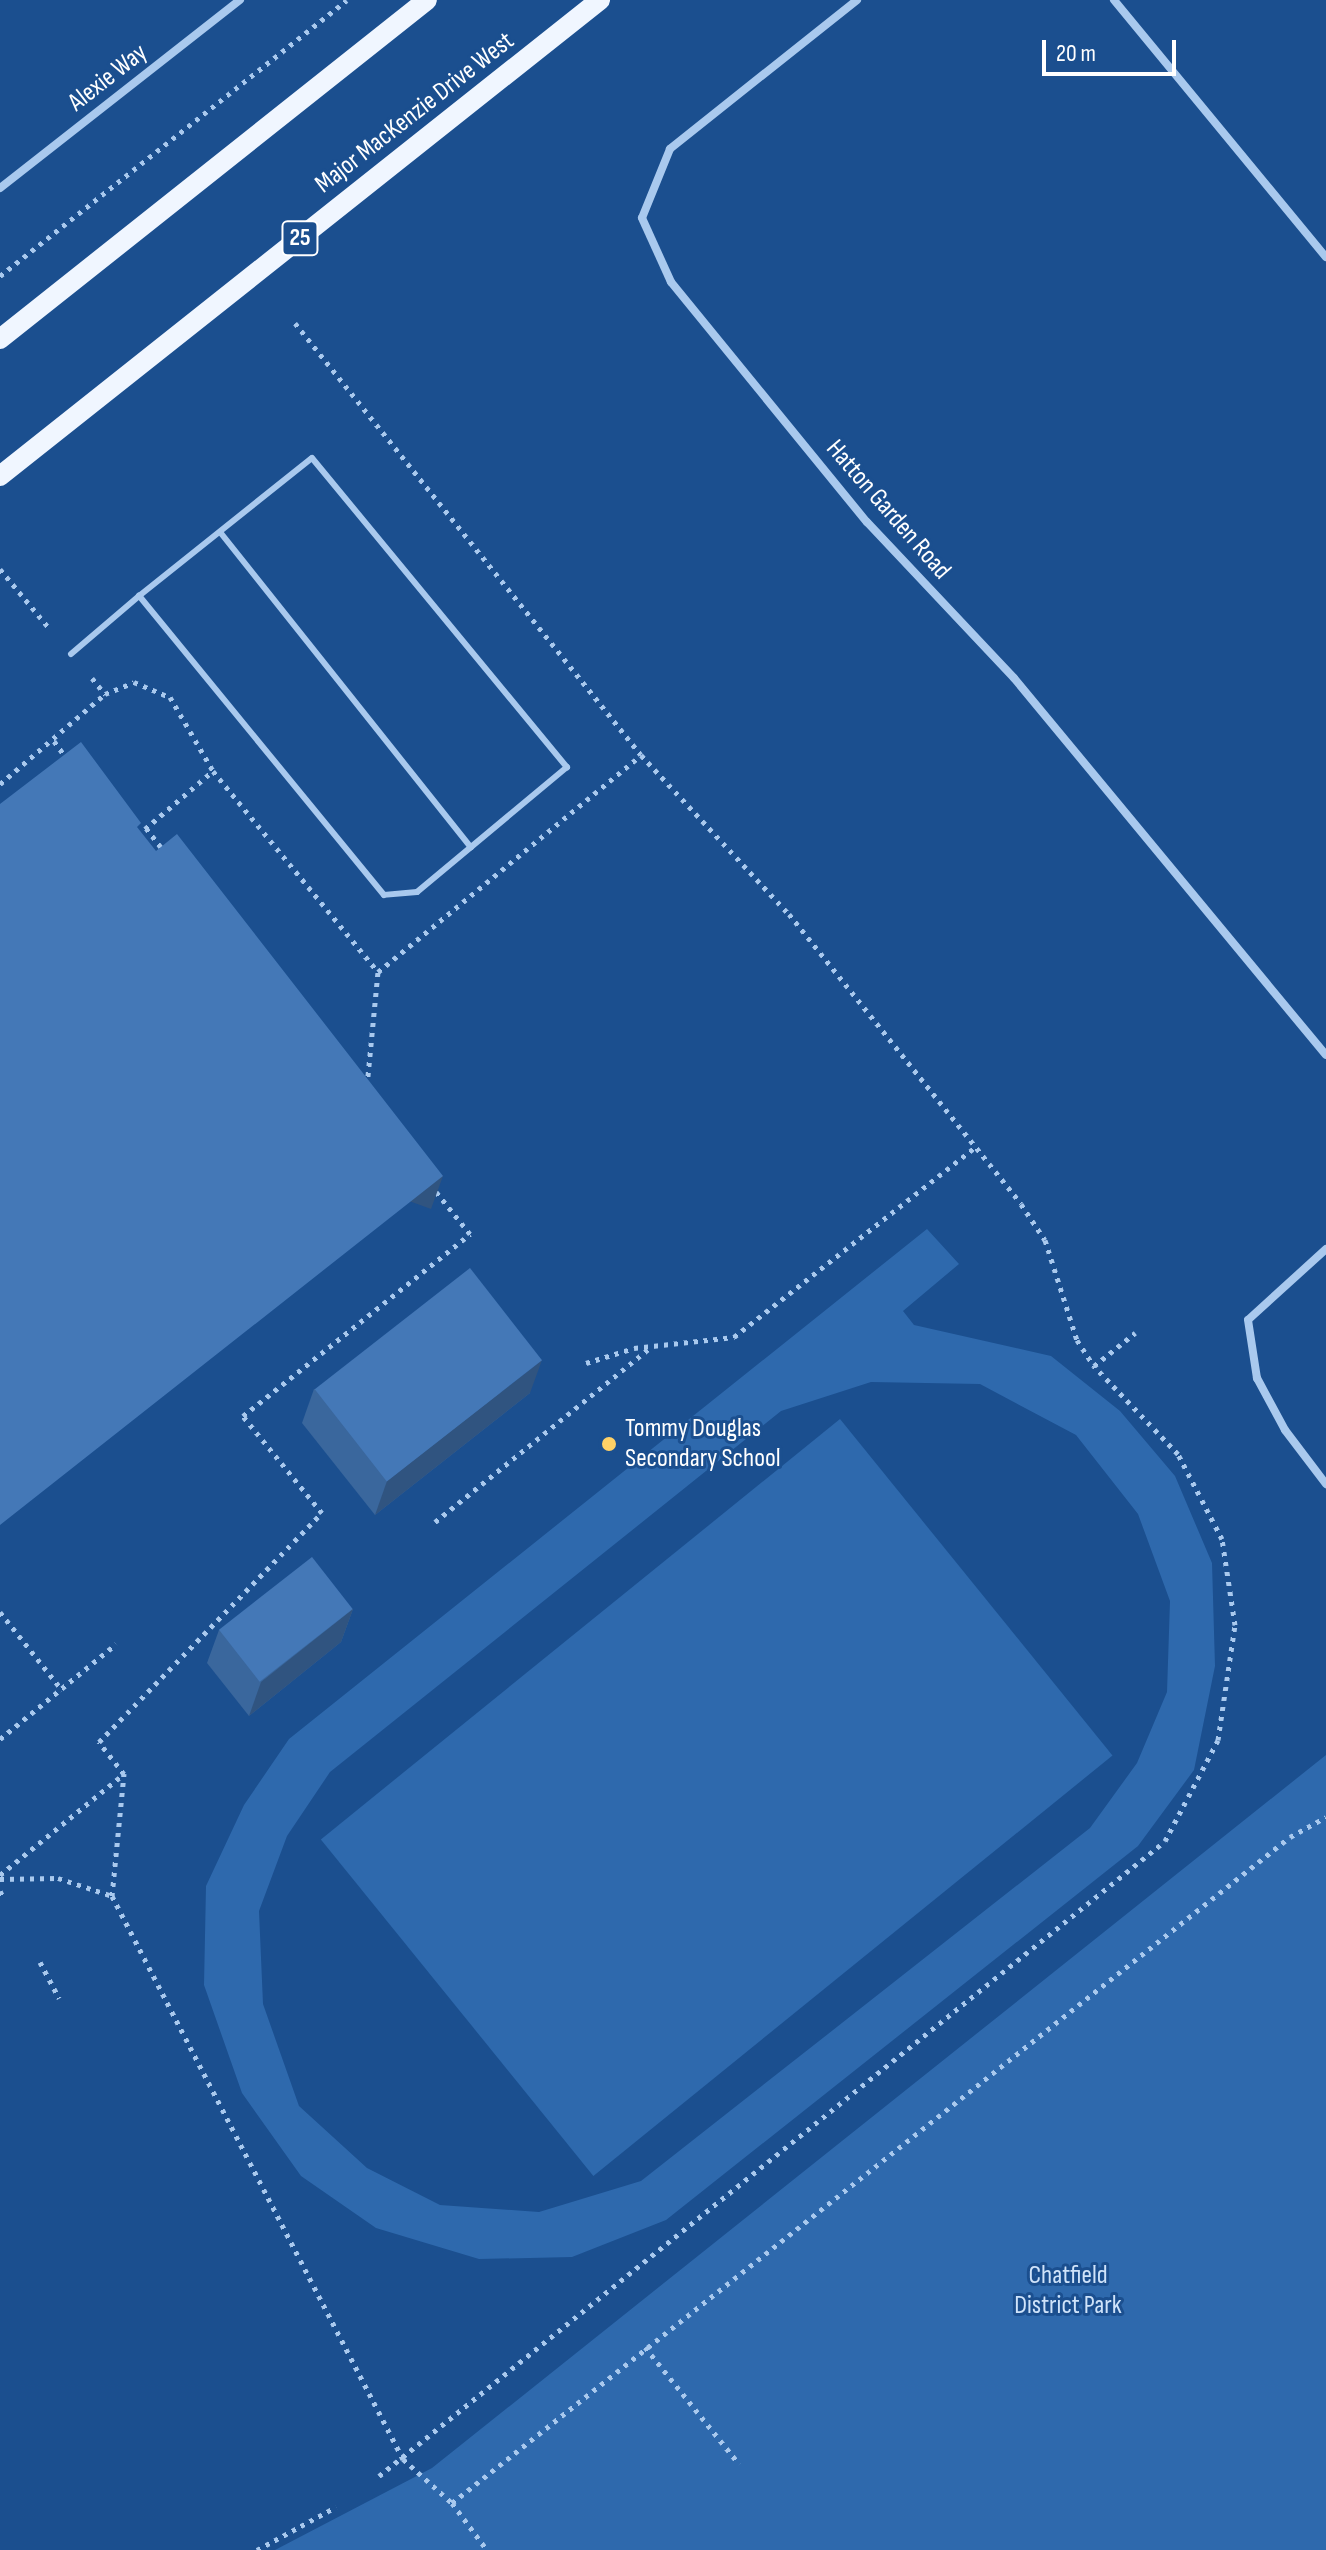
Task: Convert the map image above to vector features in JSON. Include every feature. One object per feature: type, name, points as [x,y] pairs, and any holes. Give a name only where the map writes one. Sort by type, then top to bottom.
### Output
[{"type":"main road","points":[[0,339],[427,0]]},
{"type":"main road","name":"Major MacKenzie Drive West","points":[[0,476],[600,0]]},
{"type":"street","name":"Alexie Way","points":[[0,188],[240,0]]},
{"type":"street","name":"Hatton Garden Road","points":[[857,0],[670,149],[642,218],[671,282],[828,474],[1014,678],[1326,1055]]},
{"type":"street","points":[[1114,0],[1326,257]]},
{"type":"street","points":[[1326,1249],[1248,1320],[1257,1378],[1285,1430],[1326,1484]]},
{"type":"lane","points":[[71,654],[139,596],[312,458],[567,767],[417,892],[384,895],[139,596]]},
{"type":"lane","points":[[220,532],[471,847]]},
{"type":"path","points":[[0,276],[347,0]]},
{"type":"path","points":[[295,323],[641,755],[789,914],[1045,1240],[1077,1340],[1094,1366],[1178,1454],[1222,1539],[1235,1625],[1218,1740],[1165,1841],[379,2476]]},
{"type":"path","points":[[0,569],[49,628]]},
{"type":"path","points":[[92,678],[105,694]]},
{"type":"path","points":[[0,784],[54,741],[105,694],[134,682],[170,697],[213,771],[378,972],[366,1103]]},
{"type":"path","points":[[54,741],[73,767]]},
{"type":"path","points":[[378,972],[641,755]]},
{"type":"path","points":[[138,835],[213,771]]},
{"type":"path","points":[[146,828],[176,866]]},
{"type":"path","points":[[586,1363],[653,1346],[734,1337],[974,1148]]},
{"type":"path","points":[[423,1175],[470,1234],[243,1416],[322,1513],[99,1742],[124,1774],[112,1896],[403,2459],[452,2503],[487,2550]]},
{"type":"path","points":[[1094,1366],[1135,1333]]},
{"type":"path","points":[[435,1522],[653,1346]]},
{"type":"path","points":[[0,1612],[62,1690]]},
{"type":"path","points":[[0,1739],[116,1644]]},
{"type":"path","points":[[0,1877],[124,1774]]},
{"type":"path","points":[[452,2503],[1290,1837],[1326,1817]]},
{"type":"path","points":[[0,1877],[58,1878],[112,1896]]},
{"type":"path","points":[[40,1962],[59,1998]]},
{"type":"path","points":[[645,2347],[739,2464]]},
{"type":"path","points":[[257,2550],[336,2507]]},
{"type":"green space","points":[[927,1229],[959,1264],[903,1311],[914,1325],[1051,1356],[1120,1411],[1175,1476],[1212,1563],[1215,1666],[1194,1770],[1138,1846],[666,2220],[572,2257],[479,2259],[376,2228],[301,2176],[242,2093],[204,1985],[206,1886],[244,1805],[289,1739]],"holes":[[[871,1382],[980,1384],[1076,1435],[1138,1514],[1170,1601],[1167,1692],[1137,1763],[1090,1828],[641,2181],[539,2212],[440,2205],[367,2168],[299,2106],[263,2004],[259,1911],[287,1836],[330,1772],[781,1411]]]},
{"type":"green space","points":[[840,1419],[1112,1756],[593,2176],[321,1839]]},
{"type":"green space","name":"Chatfield District Park","points":[[1326,1755],[1326,2550],[275,2550],[432,2468]]},
{"type":"building","points":[[81,742],[141,823],[137,827],[156,851],[177,834],[443,1176],[0,1525],[0,804]]},
{"type":"building","points":[[470,1268],[542,1360],[387,1481],[315,1389]]},
{"type":"building","points":[[312,1557],[353,1609],[260,1682],[219,1630]]},
{"type":"place","name":"Tommy Douglas Secondary School","points":[[609,1444]]}]
